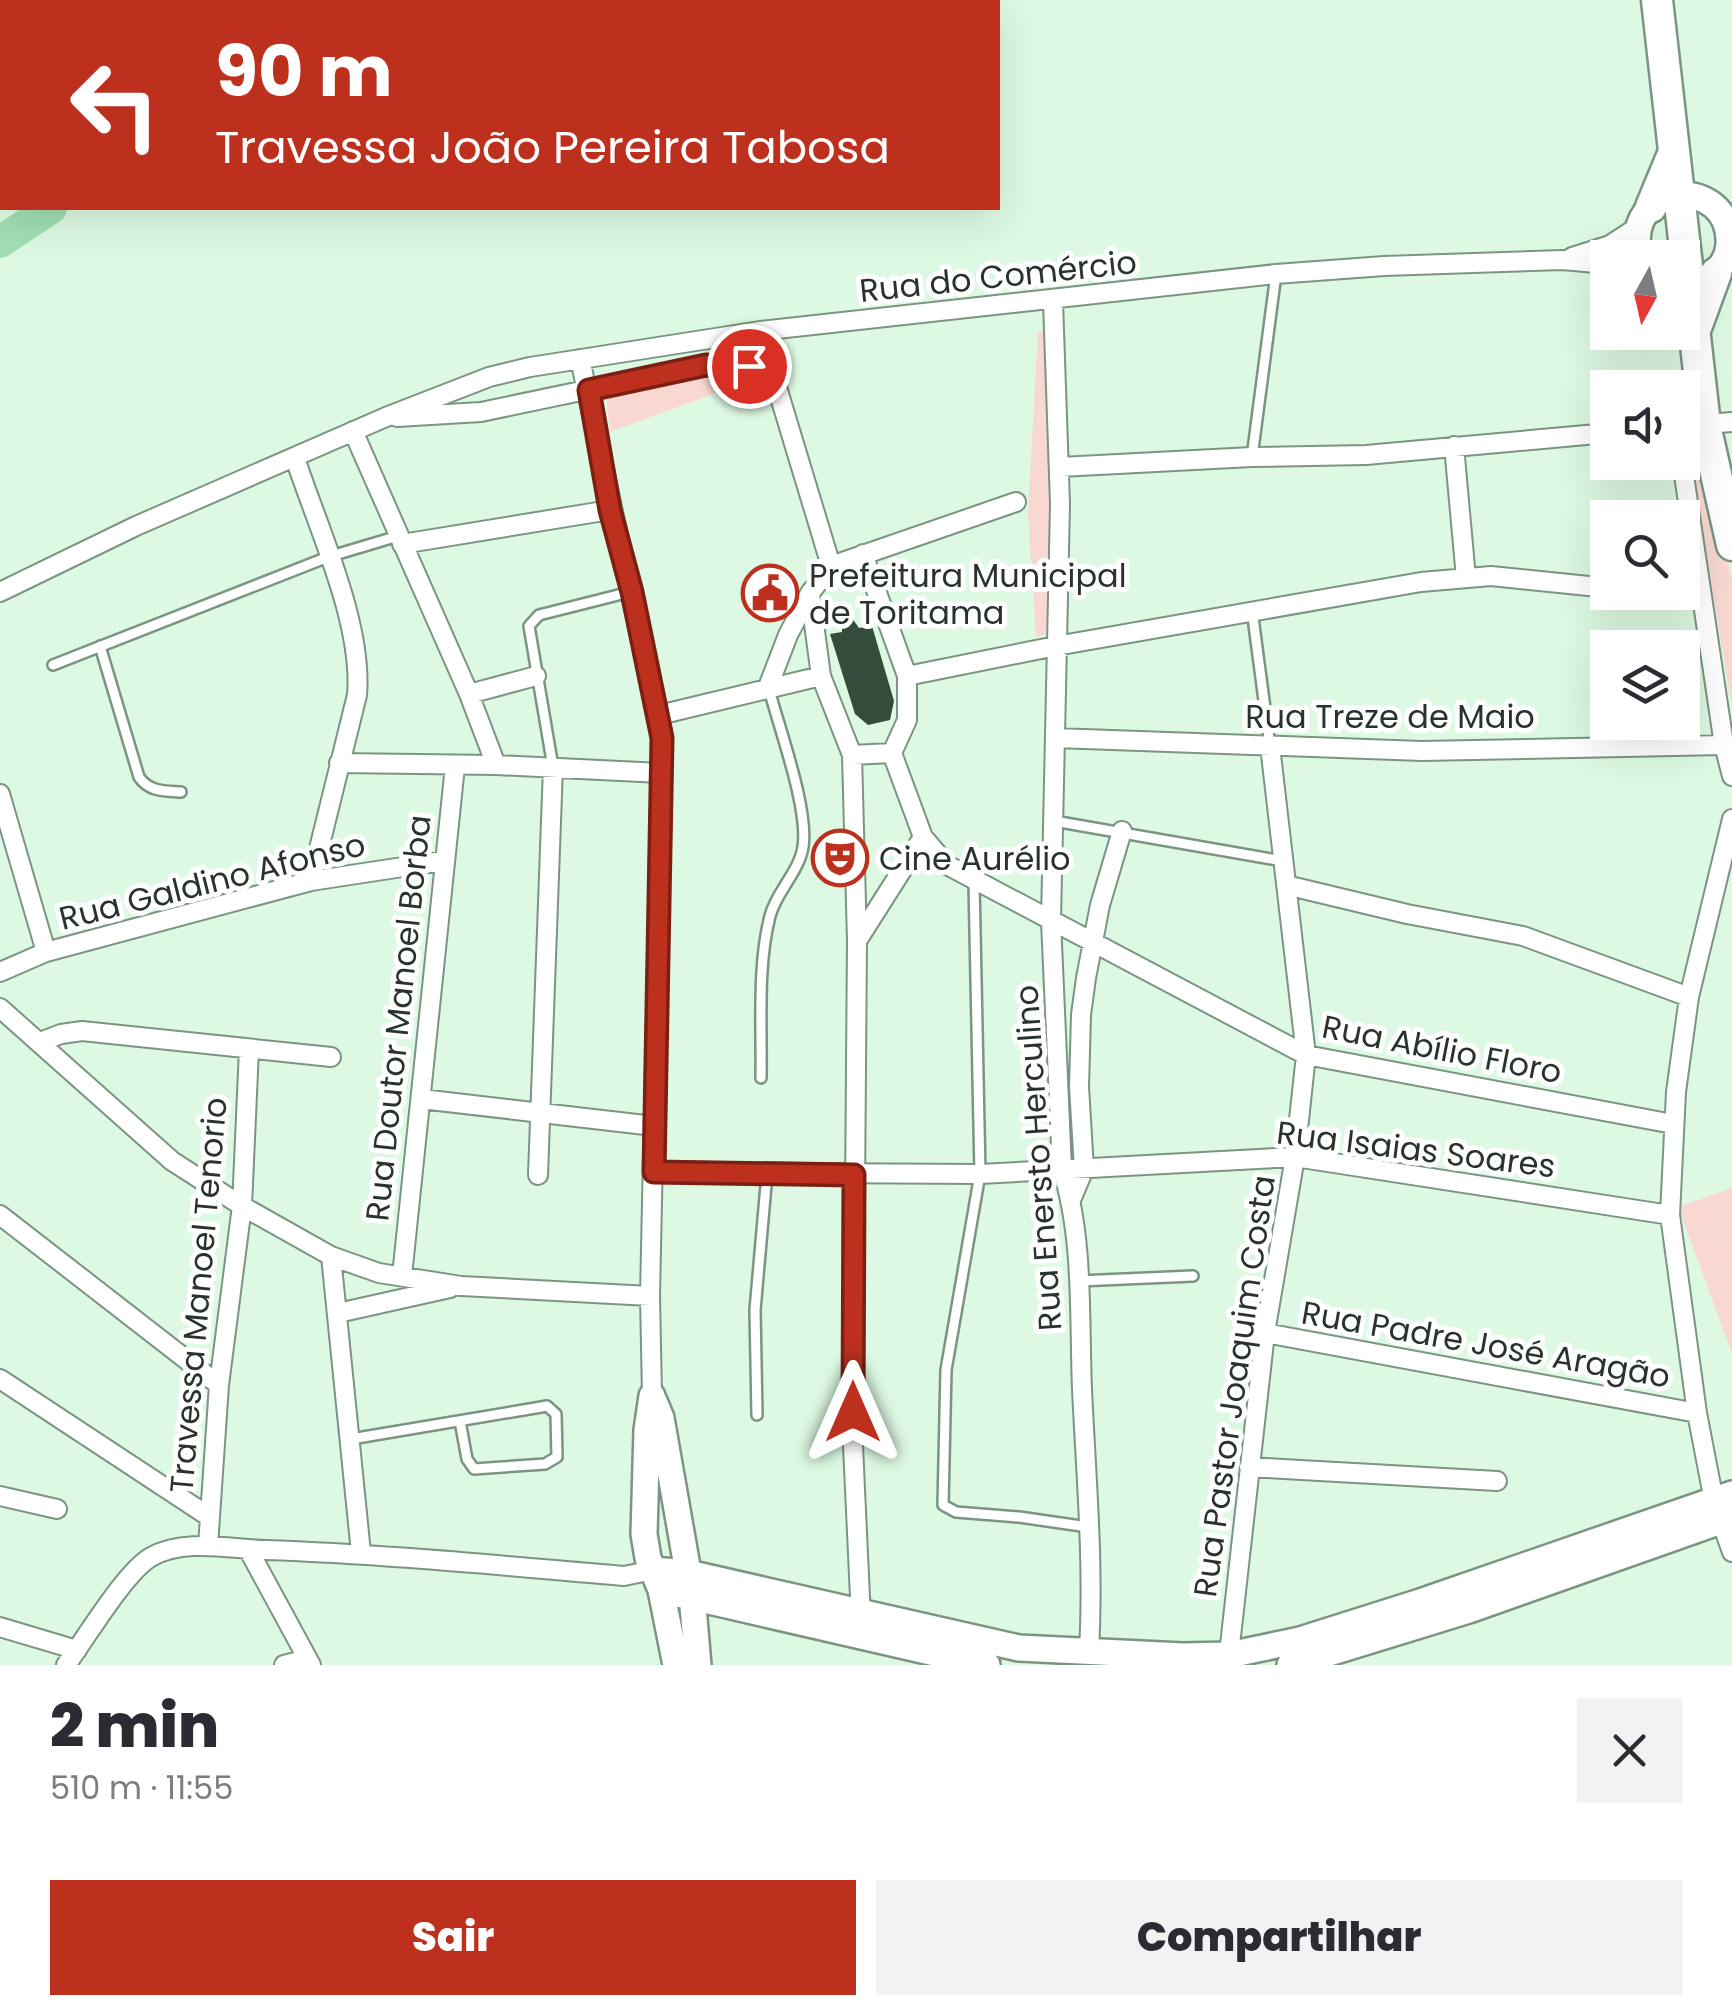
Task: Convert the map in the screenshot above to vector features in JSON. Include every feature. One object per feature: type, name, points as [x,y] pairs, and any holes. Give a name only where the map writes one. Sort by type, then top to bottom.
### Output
[{"type":"highway","points":[[1657,0],[1673,141],[1706,199],[1708,274],[1700,308]]},
{"type":"highway","points":[[1645,216],[1673,141]]},
{"type":"highway","points":[[1692,350],[1730,534]]},
{"type":"street","points":[[1562,260],[1610,245],[1660,200],[1706,199],[1720,212],[1729,232],[1728,254],[1708,274]]},
{"type":"street","points":[[1638,240],[1645,216]]},
{"type":"street","points":[[1562,260],[1590,262]]},
{"type":"street","name":"Rua do Comércio","points":[[0,592],[136,526],[489,376],[760,331],[1276,274],[1562,260]]},
{"type":"street","name":"Rua Enersto Herculino","points":[[1053,301],[1060,466],[1050,921],[1062,1169],[1072,1200],[1078,1281],[1092,1590],[1089,1650]]},
{"type":"street","points":[[760,331],[831,566]]},
{"type":"street","points":[[580,359],[610,510],[659,715],[650,1296],[652,1396],[647,1430],[644,1534],[676,1665]]},
{"type":"street","points":[[386,417],[482,412],[706,365],[740,367],[767,362]]},
{"type":"street","points":[[353,431],[469,694],[496,765]]},
{"type":"street","points":[[1060,466],[1366,455],[1590,435]]},
{"type":"street","points":[[1454,446],[1466,578]]},
{"type":"street","points":[[295,458],[356,636],[358,655],[356,695],[312,880]]},
{"type":"street","points":[[768,687],[788,635],[810,593],[831,566],[1016,502]]},
{"type":"street","points":[[400,540],[610,510]]},
{"type":"street","points":[[857,941],[923,837],[892,753],[906,720],[906,676],[864,554]]},
{"type":"street","points":[[906,676],[1421,582],[1522,578],[1590,586]]},
{"type":"street","points":[[810,593],[821,676],[852,755],[857,941],[852,1446],[861,1624]]},
{"type":"street","points":[[1700,595],[1732,776]]},
{"type":"street","points":[[469,694],[536,676]]},
{"type":"street","points":[[659,715],[821,676]]},
{"type":"street","name":"Rua Treze de Maio","points":[[1056,738],[1422,750],[1724,745]]},
{"type":"street","name":"Rua Pastor Joaquim Costa","points":[[1228,1660],[1265,1333],[1295,1157],[1306,1055],[1270,746]]},
{"type":"street","points":[[852,755],[892,753]]},
{"type":"street","points":[[339,764],[496,765],[661,773]]},
{"type":"street","name":"Rua Doutor Manoel Borba","points":[[402,1276],[454,766]]},
{"type":"street","points":[[538,1175],[554,767]]},
{"type":"street","points":[[0,794],[46,952]]},
{"type":"street","points":[[1732,818],[1688,996],[1673,1124],[1670,1214],[1697,1413],[1732,1552]]},
{"type":"street","points":[[1072,1200],[1084,1169],[1081,1015],[1091,942],[1122,831]]},
{"type":"street","name":"Rua Abílio Floro","points":[[923,837],[936,856],[974,882],[1306,1055],[1673,1124]]},
{"type":"street","name":"Rua Galdino Afonso","points":[[0,972],[46,952],[312,880],[442,862]]},
{"type":"street","points":[[1286,885],[1406,914],[1524,936],[1688,996]]},
{"type":"street","points":[[0,1008],[172,1161],[331,1256],[378,1273],[462,1286],[650,1296]]},
{"type":"street","points":[[40,1042],[82,1032],[331,1057]]},
{"type":"street","name":"Travessa Manoel Tenorio","points":[[208,1546],[218,1385],[242,1206],[249,1049]]},
{"type":"street","points":[[422,1099],[654,1126]]},
{"type":"street","name":"Rua Isaias Soares","points":[[654,1172],[980,1174],[1295,1157],[1670,1214]]},
{"type":"street","points":[[0,1215],[218,1385]]},
{"type":"street","points":[[331,1256],[361,1553]]},
{"type":"street","points":[[338,1313],[462,1286]]},
{"type":"street","name":"Rua Padre José Aragão","points":[[1265,1333],[1697,1413]]},
{"type":"street","points":[[0,1380],[208,1516]]},
{"type":"street","points":[[652,1396],[661,1418],[690,1584],[698,1665]]},
{"type":"street","points":[[1249,1467],[1497,1481]]},
{"type":"street","points":[[0,1496],[56,1509]]},
{"type":"street","points":[[0,1627],[72,1658],[131,1576],[152,1556],[208,1546],[361,1553],[690,1584],[1019,1656],[1089,1650],[1228,1660],[1724,1508]]},
{"type":"street","points":[[1290,1665],[1469,1610],[1724,1508]]},
{"type":"street","points":[[248,1549],[309,1662],[284,1665]]},
{"type":"street","points":[[861,1624],[987,1665]]},
{"type":"lane","points":[[1252,457],[1276,274]]},
{"type":"lane","points":[[53,664],[328,557],[400,540]]},
{"type":"lane","points":[[554,767],[529,626],[539,615],[632,592]]},
{"type":"lane","points":[[1252,610],[1270,746]]},
{"type":"lane","points":[[100,646],[139,777],[148,787],[181,792]]},
{"type":"lane","points":[[761,1078],[768,921],[803,849],[800,809],[768,687]]},
{"type":"lane","points":[[1054,821],[1283,861]]},
{"type":"lane","points":[[974,882],[980,1174],[946,1370],[943,1505],[956,1512],[1088,1527]]},
{"type":"lane","points":[[757,1415],[755,1310],[768,1174]]},
{"type":"lane","points":[[1078,1281],[1193,1276]]},
{"type":"lane","points":[[351,1439],[542,1406],[556,1414],[557,1457],[545,1464],[471,1467],[460,1421]]},
{"type":"shaded area","points":[[1059,331],[1067,627],[1036,637],[1028,514],[1038,332]]},
{"type":"shaded area","points":[[746,351],[754,379],[610,432],[604,379]]},
{"type":"shaded area","points":[[1700,453],[1732,578],[1732,705],[1700,521],[1700,500],[1696,500],[1693,480],[1700,480]]},
{"type":"shaded area","points":[[1732,1188],[1732,1353],[1678,1207]]},
{"type":"building","points":[[852,618],[859,628],[872,626],[894,701],[890,720],[868,725],[855,714],[830,634],[842,632],[842,622]]},
{"type":"waterway","points":[[0,242],[48,210]]},
{"type":"place","name":"Prefeitura Municipal de Toritama","points":[[770,593]]},
{"type":"place","name":"Cine Aurélio","points":[[840,858]]},
{"type":"route","points":[[749,366],[706,365],[589,390],[610,510],[632,592],[662,738],[654,1172],[854,1175],[853,1412]]}]
